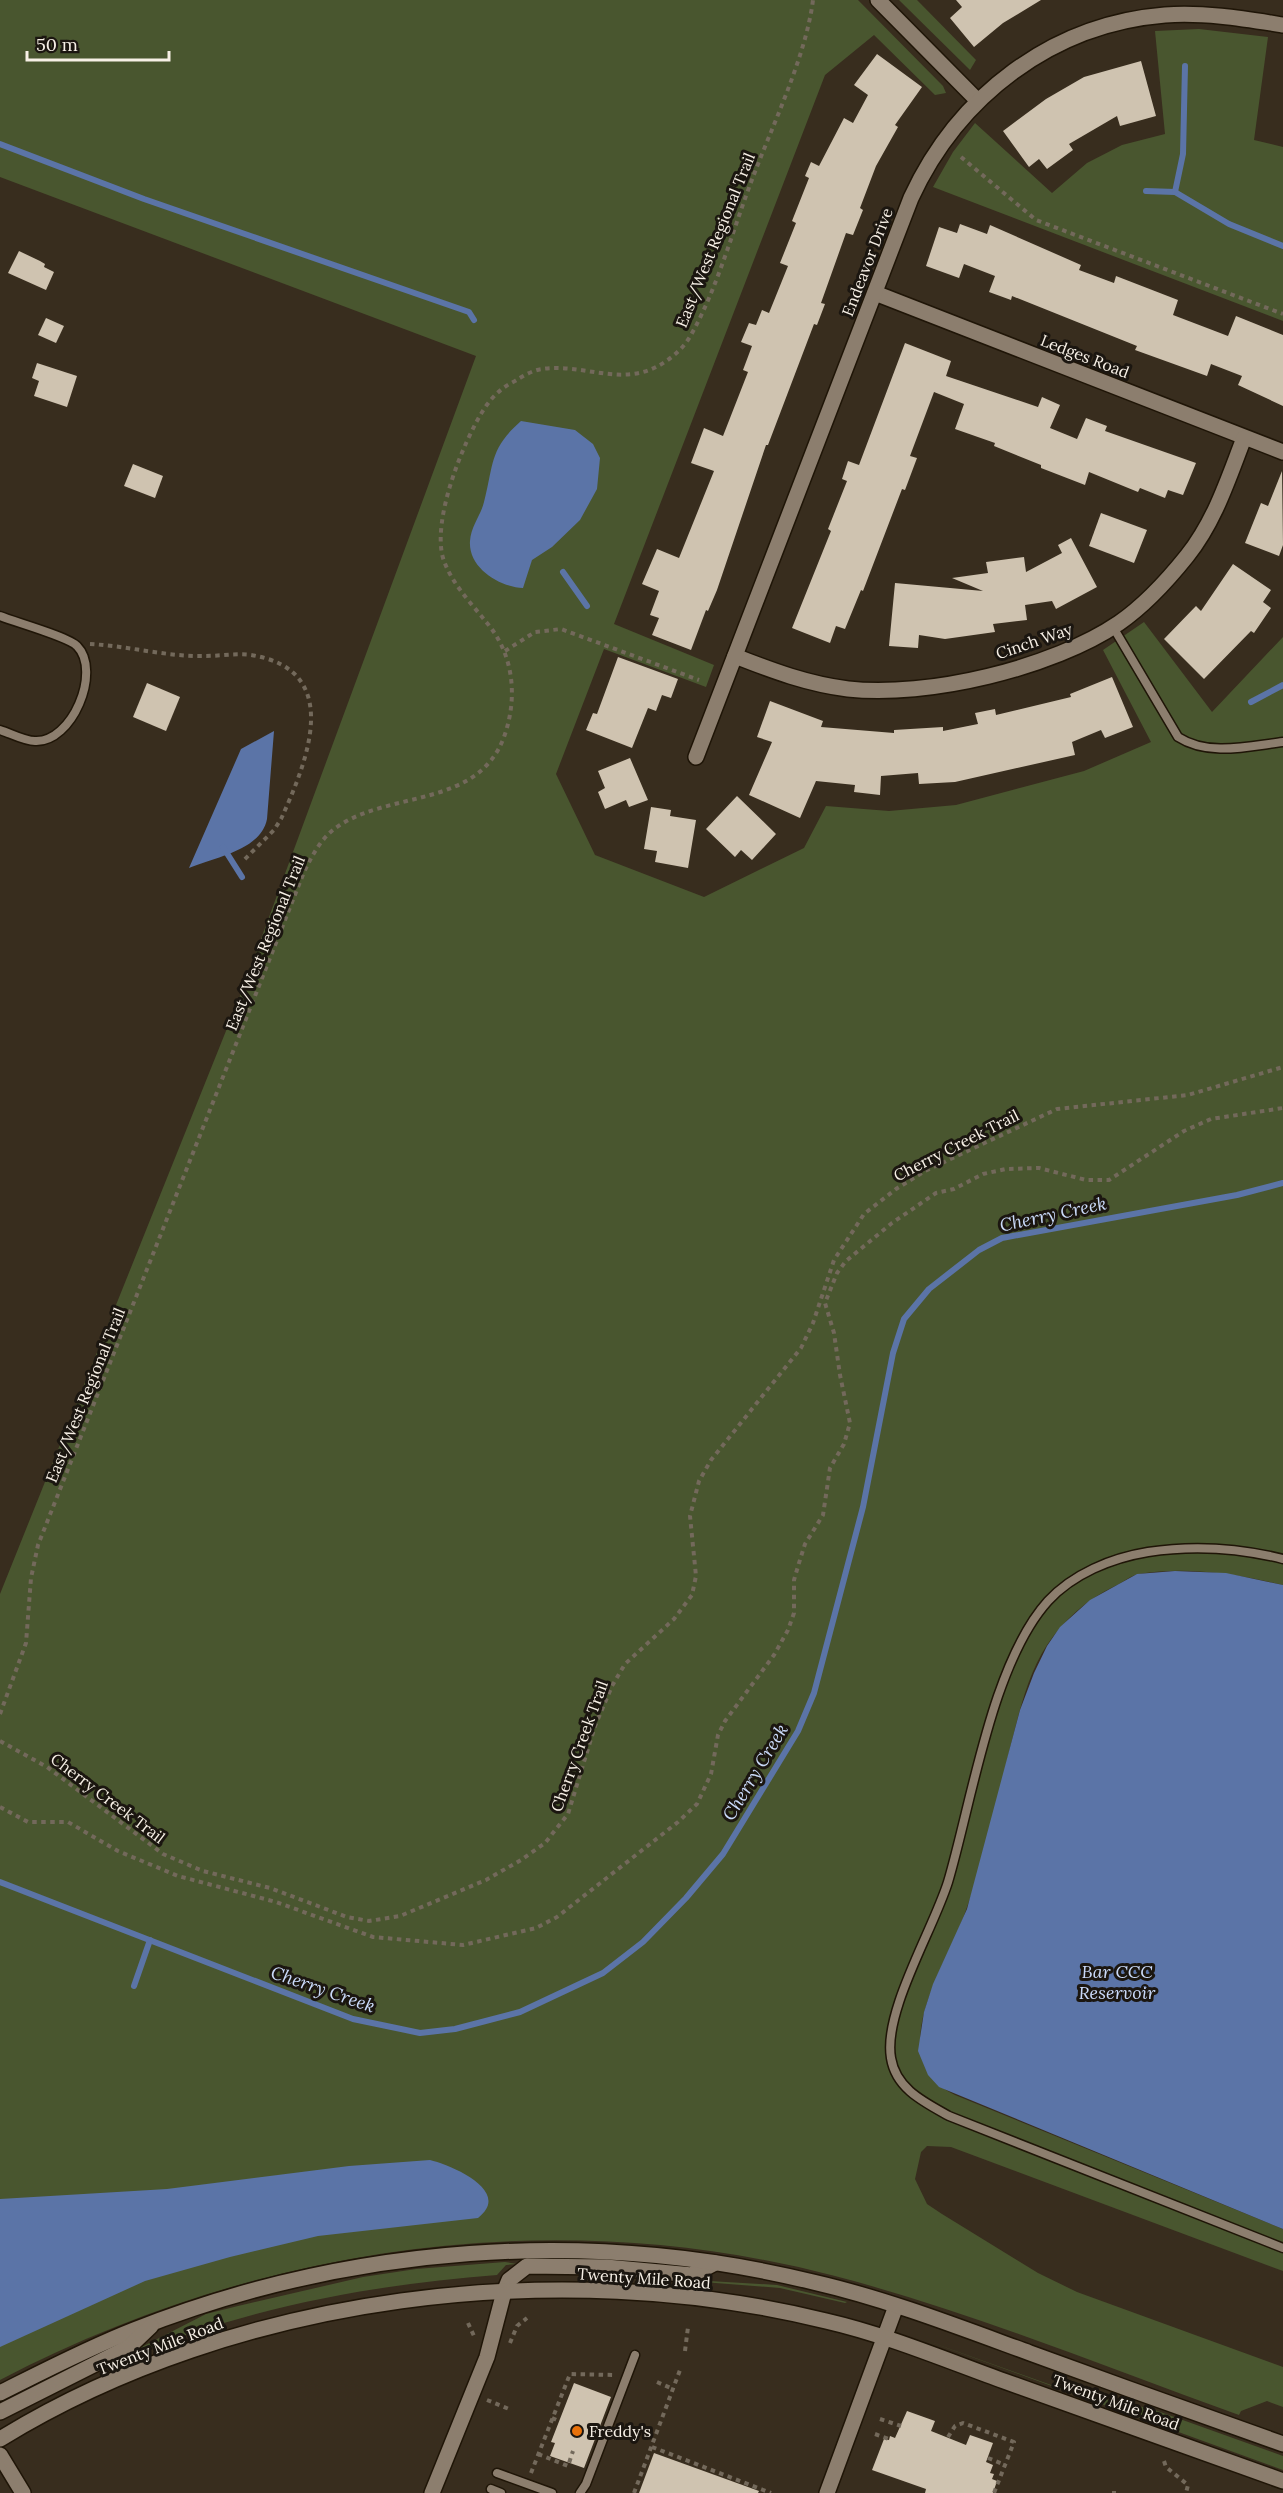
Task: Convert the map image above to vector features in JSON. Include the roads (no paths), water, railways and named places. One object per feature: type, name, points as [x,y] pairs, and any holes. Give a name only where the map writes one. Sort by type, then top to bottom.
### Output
[{"type":"main road","points":[[878,0],[977,100]]},
{"type":"main road","name":"Endeavor Drive","points":[[696,757],[920,178],[944,140],[977,100],[1009,74],[1046,50],[1114,23],[1183,15],[1283,25]]},
{"type":"main road","name":"Ledges Road","points":[[875,293],[1283,452]]},
{"type":"main road","name":"Cinch Way","points":[[735,656],[788,676],[826,686],[869,691],[906,690],[971,679],[1022,666],[1071,649],[1113,627],[1156,592],[1188,555],[1215,513],[1244,438]]},
{"type":"main road","name":"Twenty Mile Road","points":[[0,2393],[66,2359],[156,2322],[231,2296],[294,2279],[432,2256],[571,2251],[715,2263],[816,2282],[896,2306],[1283,2444]]},
{"type":"main road","points":[[432,2493],[487,2357],[509,2280],[527,2266],[606,2267],[692,2275],[715,2263]]},
{"type":"main road","name":"Twenty Mile Road","points":[[0,2439],[74,2400],[158,2363],[257,2330],[376,2304],[460,2294],[591,2291],[719,2302],[828,2321],[885,2339],[1283,2481]]},
{"type":"main road","points":[[828,2493],[896,2306]]},
{"type":"main road","points":[[0,2412],[129,2347],[156,2322]]},
{"type":"main road","points":[[0,2455],[23,2493]]},
{"type":"lane","points":[[0,616],[76,644],[87,658],[88,677],[72,717],[57,736],[35,741],[0,730]]},
{"type":"lane","points":[[1113,627],[1178,737],[1193,745],[1222,749],[1283,742]]},
{"type":"lane","points":[[1283,1559],[1235,1550],[1197,1547],[1127,1556],[1077,1578],[1049,1599],[1017,1647],[1002,1688],[947,1884],[896,2010],[890,2042],[893,2065],[902,2085],[913,2095],[949,2116],[1283,2248]]},
{"type":"lane","points":[[583,2490],[635,2355]]},
{"type":"lane","points":[[497,2473],[552,2493]]},
{"type":"lane","points":[[491,2489],[501,2493]]},
{"type":"water","points":[[521,421],[575,430],[593,444],[600,458],[597,489],[580,520],[552,547],[532,560],[523,588],[505,584],[487,574],[474,560],[470,541],[472,530],[483,507],[494,458],[503,440]]},
{"type":"water","points":[[274,731],[267,819],[263,830],[247,845],[236,851],[189,868],[241,749]]},
{"type":"water","name":"Bar CCC Reservoir","points":[[1175,1571],[1226,1573],[1283,1585],[1283,2229],[939,2087],[928,2075],[918,2051],[924,2012],[933,1984],[967,1909],[1020,1710],[1047,1646],[1060,1627],[1090,1600],[1137,1574]]},
{"type":"water","points":[[430,2160],[464,2173],[484,2189],[488,2198],[487,2208],[478,2218],[318,2236],[230,2257],[145,2281],[0,2347],[0,2199],[167,2189],[349,2166]]},
{"type":"waterway","points":[[1175,192],[1183,154],[1185,66]]},
{"type":"waterway","points":[[0,144],[144,199],[469,312],[474,320]]},
{"type":"waterway","points":[[1146,191],[1175,192],[1229,224],[1283,246]]},
{"type":"waterway","points":[[563,572],[587,606]]},
{"type":"waterway","points":[[1251,702],[1283,685]]},
{"type":"waterway","points":[[223,847],[242,877]]},
{"type":"waterway","name":"Cherry Creek","points":[[0,1882],[353,2019],[420,2033],[455,2029],[520,2012],[603,1973],[643,1942],[686,1898],[723,1854],[798,1731],[814,1693],[863,1507],[893,1353],[904,1319],[929,1289],[979,1250],[1002,1238],[1237,1195],[1283,1183]]},
{"type":"waterway","points":[[134,1986],[150,1940]]},
{"type":"place","name":"Freddy's","points":[[577,2431]]}]
